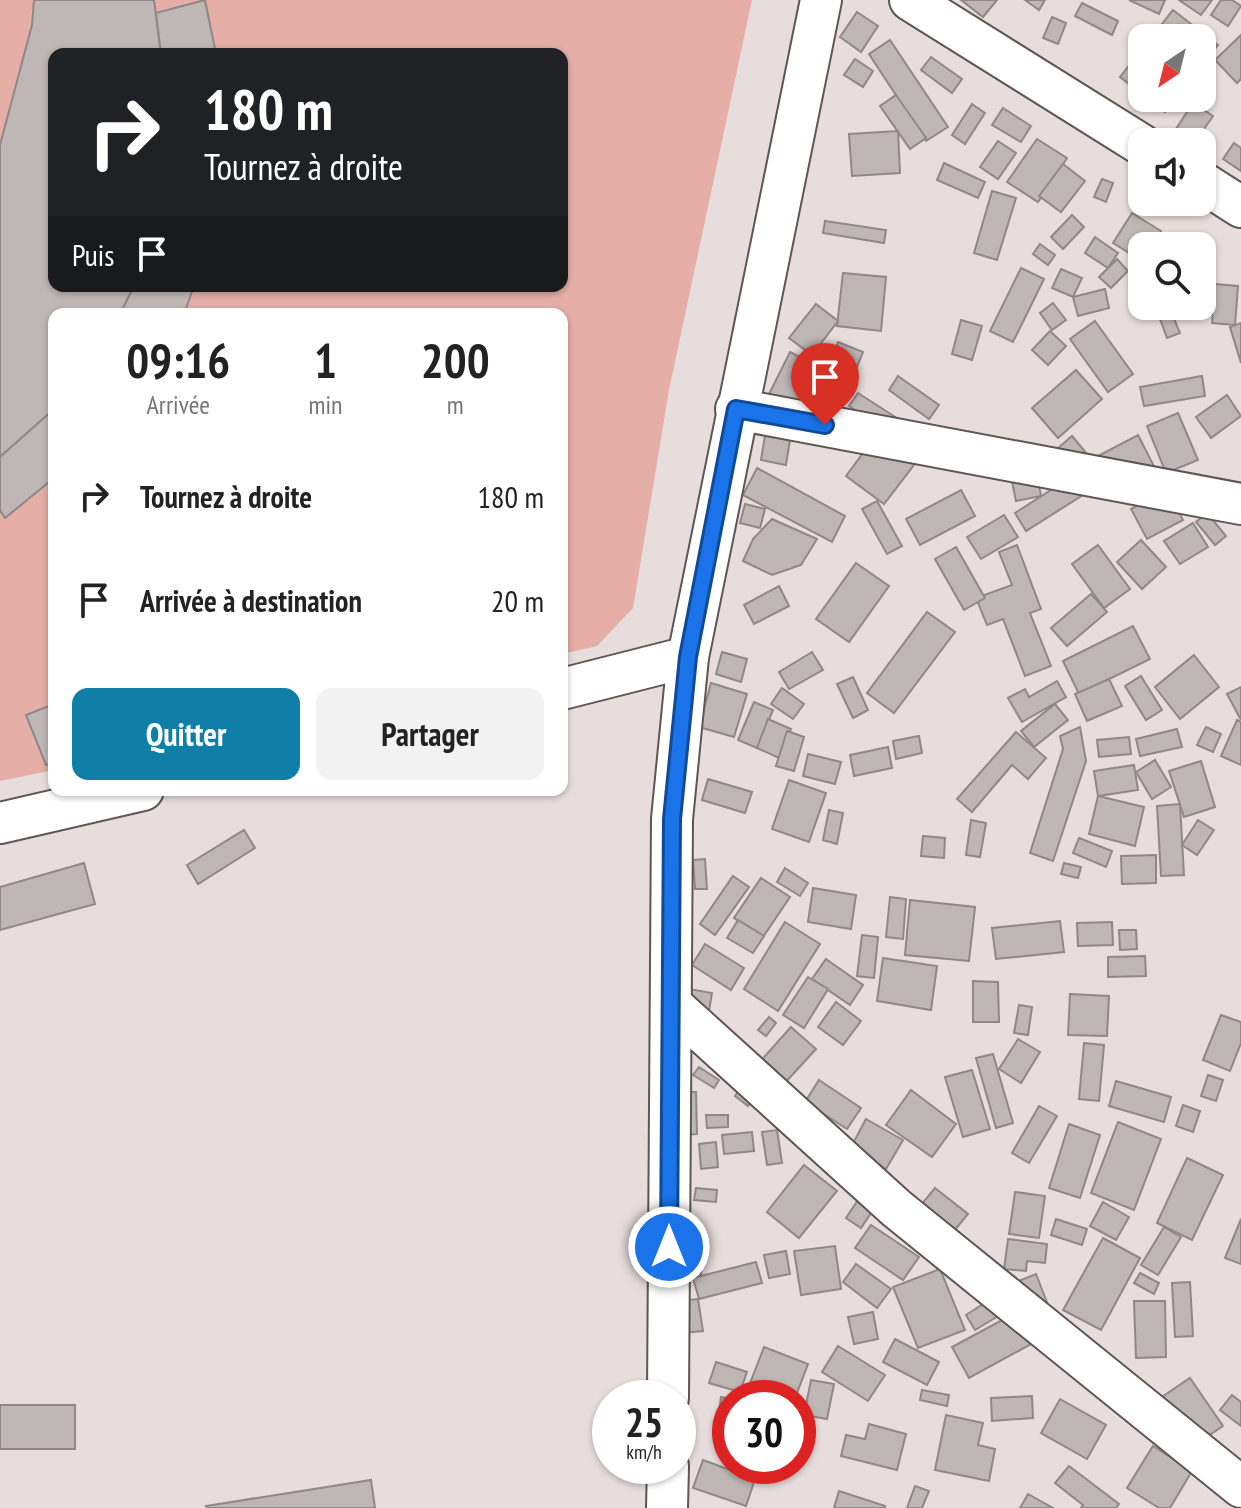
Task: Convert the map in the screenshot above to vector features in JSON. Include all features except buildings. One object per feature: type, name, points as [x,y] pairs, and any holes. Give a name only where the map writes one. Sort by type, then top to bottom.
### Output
[{"type":"street","points":[[668,1380],[672,819],[688,657],[821,0]]},
{"type":"street","points":[[910,0],[1128,136]]},
{"type":"street","points":[[1216,191],[1241,207]]},
{"type":"street","points":[[736,409],[1241,504]]},
{"type":"street","points":[[568,687],[688,657]]},
{"type":"street","points":[[0,823],[117,796]]},
{"type":"street","points":[[671,1004],[896,1208],[1241,1487]]},
{"type":"street","points":[[667,1508],[668,1484]]},
{"type":"shaded area","points":[[0,0],[752,0],[669,390],[633,608],[597,646],[568,653],[568,308],[48,308],[48,771],[0,781]]},
{"type":"route","points":[[669,1247],[672,819],[688,657],[736,409],[825,425]]}]
